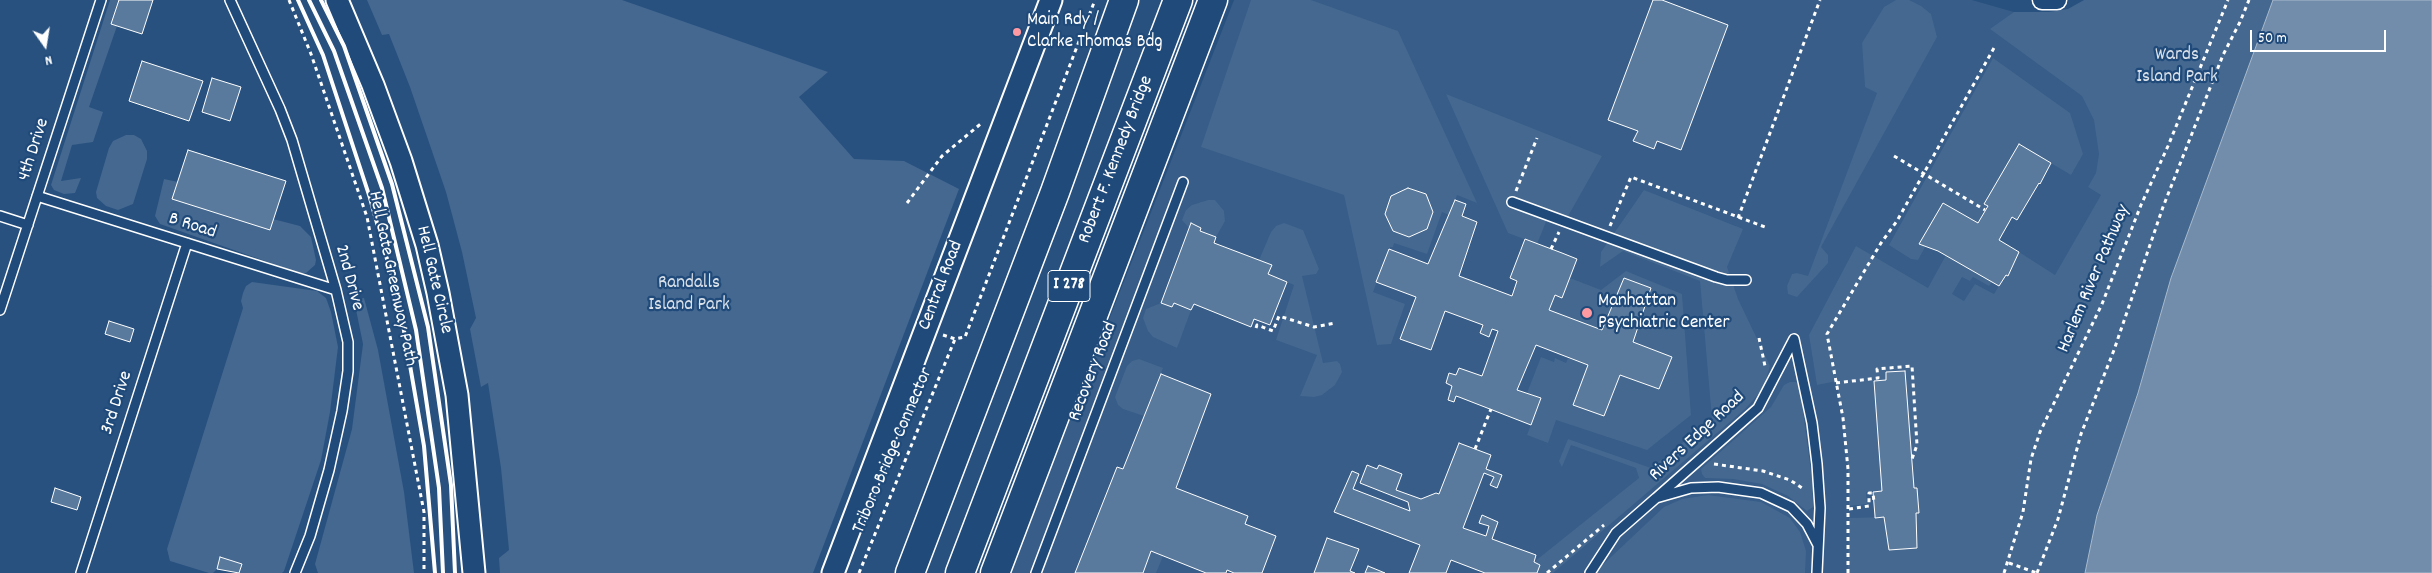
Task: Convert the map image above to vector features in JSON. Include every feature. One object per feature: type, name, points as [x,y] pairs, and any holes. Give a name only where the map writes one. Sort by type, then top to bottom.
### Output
[{"type":"highway","name":"I 278","points":[[910,573],[1056,192],[1124,0]]},
{"type":"highway","name":"Robert F. Kennedy Bridge","points":[[960,573],[1178,0]]},
{"type":"highway","points":[[995,573],[1213,0]]},
{"type":"street","name":"Hell Gate Circle","points":[[338,0],[374,85],[401,161],[436,283],[457,395],[474,573]]},
{"type":"street","name":"Central Road","points":[[833,573],[1051,0]]},
{"type":"street","points":[[2042,0],[2057,0]]},
{"type":"lane","name":"4th Drive","points":[[0,310],[101,0]]},
{"type":"lane","name":"2nd Drive","points":[[230,0],[280,109],[292,140],[336,290],[348,342],[348,371],[329,470],[310,536],[295,573]]},
{"type":"lane","name":"Recovery Road","points":[[1036,573],[1183,182]]},
{"type":"lane","name":"B Road","points":[[37,196],[336,290]]},
{"type":"lane","points":[[1513,201],[1716,277],[1727,280],[1746,280]]},
{"type":"lane","points":[[0,216],[28,224]]},
{"type":"lane","name":"3rd Drive","points":[[81,573],[187,243]]},
{"type":"lane","name":"Rivers Edge Road","points":[[1656,498],[1758,408],[1794,339],[1812,423],[1819,498],[1817,573]]},
{"type":"lane","name":"Rivers Edge Road","points":[[1656,498],[1690,488],[1718,487],[1761,493],[1791,507],[1807,524],[1818,545]]},
{"type":"lane","points":[[1590,573],[1616,534],[1656,498]]},
{"type":"path","name":"Hell Gate Greenway Path","points":[[289,0],[311,54],[367,217],[424,512],[424,573]]},
{"type":"path","points":[[926,328],[955,340],[965,337],[1095,0]]},
{"type":"path","points":[[1738,218],[1820,0]]},
{"type":"path","name":"Harlem River Pathway","points":[[2004,573],[2009,563],[2022,512],[2031,458],[2040,432],[2102,304],[2130,230],[2168,146],[2228,0]]},
{"type":"path","points":[[2009,563],[2037,573],[2058,518],[2081,434],[2114,350],[2163,207],[2223,55],[2249,0]]},
{"type":"path","points":[[1848,573],[1848,469],[1827,334],[1923,174],[1994,48]]},
{"type":"path","points":[[907,203],[942,156],[989,117]]},
{"type":"path","points":[[1513,201],[1537,138]]},
{"type":"path","points":[[1894,156],[1985,210]]},
{"type":"path","points":[[1608,232],[1631,177],[1765,228]]},
{"type":"path","points":[[1551,249],[1565,222]]},
{"type":"path","points":[[1256,328],[1257,325],[1273,331],[1279,316],[1314,327],[1335,323]]},
{"type":"path","points":[[1759,338],[1765,365],[1763,372]]},
{"type":"path","name":"Triboro Bridge Connector","points":[[859,573],[955,340]]},
{"type":"path","points":[[1836,383],[1878,378],[1877,369],[1912,366],[1917,446],[1912,459]]},
{"type":"path","points":[[1907,394],[1914,393]]},
{"type":"path","points":[[1475,449],[1491,409]]},
{"type":"path","points":[[1696,462],[1763,471],[1790,480],[1819,498]]},
{"type":"path","points":[[1849,509],[1869,506],[1868,493],[1873,493],[1874,502]]},
{"type":"path","points":[[1547,573],[1608,522]]},
{"type":"shaded area","name":"Manhattan Psychiatric Center","points":[[1234,0],[1972,0],[2014,12],[2134,146],[1983,573],[1010,573]]},
{"type":"shaded area","points":[[2273,0],[2432,0],[2432,573],[2085,573],[2097,515],[2138,393],[2171,278]]},
{"type":"green space","points":[[110,0],[119,0],[117,26],[89,107],[103,112],[93,142],[72,145],[61,181],[81,178],[75,193],[64,194],[54,190],[51,185]]},
{"type":"green space","name":"Randalls Island Park","points":[[367,0],[622,0],[828,72],[799,97],[854,159],[904,161],[959,189],[813,573],[500,573],[499,558],[509,550],[501,468],[488,383],[481,387],[470,329],[476,318],[462,252],[446,192],[410,87],[389,34],[382,35]]},
{"type":"green space","points":[[1251,0],[1311,0],[1398,31],[1477,203],[1457,195],[1449,215],[1442,212],[1427,254],[1394,243],[1393,247],[1390,247],[1373,292],[1405,304],[1391,344],[1377,345],[1344,195],[1201,147]],"holes":[[[1408,188],[1426,194],[1433,212],[1427,229],[1409,236],[1393,231],[1385,214],[1391,196]]]},
{"type":"green space","points":[[1896,0],[1909,0],[1931,14],[1937,37],[1821,247],[1828,255],[1828,263],[1797,297],[1788,294],[1787,286],[1792,274],[1797,273],[1808,276],[1877,93],[1865,87],[1862,43],[1884,7]]},
{"type":"green space","name":"Wards Island Park","points":[[2084,0],[2273,0],[2171,278],[2138,393],[2097,515],[2085,573],[1848,573],[1849,518],[1884,517],[1889,550],[1917,548],[1916,513],[1919,513],[1917,488],[1914,488],[1905,371],[1886,372],[1886,380],[1874,381],[1882,491],[1866,492],[1867,504],[1849,506],[1848,469],[1837,381],[1817,385],[1809,335],[1856,246],[1928,288],[1946,255],[1992,282],[1989,286],[1973,277],[1970,281],[1962,277],[1952,294],[1964,301],[1975,284],[1994,294],[2006,275],[2008,276],[2019,252],[2055,275],[2101,195],[2088,187],[2096,173],[2099,154],[2094,120],[2082,96],[1990,29],[2014,12],[2049,12],[2068,9]]},
{"type":"green space","points":[[1993,58],[2070,113],[2083,154],[2071,175],[2019,144],[1978,223],[1943,203],[1920,243],[1925,247],[1918,260],[1911,259],[1889,245]]},
{"type":"green space","points":[[1446,94],[1602,156],[1567,218],[1550,212],[1537,244],[1508,233]]},
{"type":"green space","points":[[126,135],[134,135],[141,139],[147,151],[147,159],[133,204],[118,210],[106,206],[97,198],[96,192],[109,148],[113,141]]},
{"type":"green space","points":[[164,179],[178,182],[173,199],[270,230],[273,219],[300,226],[311,237],[316,260],[315,265],[306,273],[299,273],[160,224],[155,216]]},
{"type":"green space","points":[[1644,190],[1743,229],[1727,267],[1738,299],[1770,366],[1763,389],[1745,409],[1553,573],[1537,573],[1540,565],[1534,562],[1639,478],[1636,468],[1571,445],[1562,467],[1559,461],[1568,439],[1651,468],[1712,419],[1700,281],[1623,251],[1600,267],[1601,252]]},
{"type":"green space","points":[[1215,200],[1224,211],[1225,221],[1216,237],[1200,231],[1201,228],[1192,224],[1189,228],[1182,220],[1186,210],[1192,205]]},
{"type":"green space","points":[[1284,223],[1303,230],[1319,269],[1316,274],[1302,276],[1323,363],[1337,361],[1342,372],[1335,385],[1322,395],[1314,397],[1300,396],[1317,355],[1276,340],[1294,285],[1268,274],[1272,265],[1259,260],[1271,232],[1276,226]]},
{"type":"green space","points":[[1626,271],[1682,294],[1691,415],[1647,450],[1556,420],[1548,443],[1527,435],[1541,399],[1527,393],[1541,357],[1554,362],[1555,358],[1566,363],[1568,358],[1588,365],[1574,405],[1604,416],[1620,375],[1659,389],[1671,357],[1633,342],[1650,288],[1624,278],[1602,330],[1549,310],[1555,295],[1562,298],[1570,278],[1601,290]]},
{"type":"green space","points":[[252,282],[317,291],[326,298],[331,312],[338,347],[330,412],[321,460],[284,571],[282,573],[239,573],[242,564],[220,558],[217,569],[213,573],[209,573],[170,561],[167,549],[243,308],[241,301],[243,293],[246,286]]},
{"type":"green space","points":[[364,298],[378,350],[404,492],[414,573],[318,573],[315,564],[352,429],[363,344],[354,300]]},
{"type":"green space","points":[[1161,303],[1172,307],[1174,303],[1191,310],[1177,348],[1153,337],[1148,331],[1143,318],[1146,309]]},
{"type":"green space","points":[[1139,359],[1163,368],[1144,416],[1123,409],[1118,405],[1115,397],[1127,366],[1132,361]]},
{"type":"green space","points":[[1796,382],[1800,389],[1812,479],[1813,507],[1807,511],[1788,496],[1762,484],[1733,479],[1705,478],[1701,469],[1771,407],[1784,385]]},
{"type":"green space","points":[[1708,495],[1761,502],[1790,518],[1800,532],[1806,551],[1805,573],[1594,573],[1664,507],[1682,499]]},
{"type":"green space","points":[[1151,551],[1163,556],[1156,573],[1143,573]]},
{"type":"building","points":[[119,0],[153,0],[142,34],[111,24]]},
{"type":"building","points":[[1653,0],[1662,0],[1728,25],[1681,150],[1657,141],[1654,149],[1633,141],[1638,131],[1608,120]]},
{"type":"building","points":[[142,61],[203,81],[189,121],[129,101]]},
{"type":"building","points":[[212,78],[241,87],[230,121],[202,112]]},
{"type":"building","points":[[2019,144],[2051,163],[2017,220],[2012,217],[1999,240],[2019,252],[2008,276],[2006,275],[1999,286],[1938,251],[1919,244],[1943,203],[1978,223],[1988,206],[1984,204]]},
{"type":"building","points":[[188,150],[286,181],[270,230],[172,199]]},
{"type":"building","points":[[1408,188],[1426,194],[1433,212],[1427,229],[1409,237],[1393,231],[1385,214],[1391,196]]},
{"type":"building","points":[[1455,200],[1466,204],[1462,216],[1477,222],[1459,276],[1512,296],[1517,281],[1510,278],[1525,239],[1577,259],[1562,298],[1555,295],[1549,310],[1602,330],[1624,278],[1651,288],[1633,342],[1672,357],[1659,389],[1620,375],[1604,416],[1573,405],[1588,365],[1536,345],[1517,390],[1541,398],[1531,425],[1456,396],[1454,402],[1448,400],[1452,386],[1446,383],[1449,373],[1456,375],[1459,368],[1482,376],[1498,331],[1492,329],[1489,337],[1480,333],[1483,325],[1445,311],[1431,350],[1400,339],[1416,297],[1376,282],[1389,249],[1428,264]]},
{"type":"building","points":[[1191,223],[1201,228],[1200,231],[1216,237],[1214,243],[1272,265],[1268,274],[1287,282],[1270,325],[1254,319],[1251,327],[1194,304],[1191,310],[1174,303],[1172,307],[1161,303]]},
{"type":"building","points":[[109,321],[134,329],[130,342],[105,334]]},
{"type":"building","points":[[1905,371],[1914,488],[1917,488],[1919,513],[1916,513],[1917,548],[1889,550],[1884,517],[1875,518],[1873,492],[1882,491],[1874,381],[1886,380],[1886,372]]},
{"type":"building","points":[[1161,374],[1211,394],[1176,488],[1248,516],[1245,524],[1276,536],[1262,573],[1234,573],[1227,570],[1226,573],[1206,573],[1151,551],[1143,573],[1075,573],[1117,467],[1123,469]]},
{"type":"building","points":[[1459,443],[1491,455],[1486,469],[1502,475],[1497,488],[1490,485],[1494,477],[1484,473],[1463,528],[1486,536],[1489,526],[1479,523],[1482,515],[1498,522],[1492,539],[1536,555],[1534,562],[1540,565],[1537,573],[1485,573],[1451,560],[1446,573],[1409,573],[1420,545],[1334,512],[1352,471],[1359,474],[1353,489],[1410,511],[1408,502],[1360,483],[1367,465],[1377,469],[1379,465],[1402,474],[1396,490],[1421,499],[1436,493],[1439,494]]},
{"type":"building","points":[[55,488],[81,497],[77,510],[51,502]]},
{"type":"building","points":[[1327,538],[1359,549],[1350,571],[1355,573],[1314,573]]},
{"type":"building","points":[[220,557],[242,564],[239,573],[217,569]]},
{"type":"building","points":[[1368,566],[1385,573],[1365,573]]},
{"type":"railway","points":[[298,0],[323,55],[370,198],[399,302],[424,446],[435,573]]},
{"type":"railway","points":[[309,0],[334,51],[382,188],[416,330],[439,488],[443,573]]},
{"type":"railway","points":[[321,0],[344,46],[392,184],[428,327],[451,485],[455,573]]},
{"type":"place","name":"Main Rdy / Clarke Thomas Bdg","points":[[1017,32]]},
{"type":"place","name":"Manhattan Psychiatric Center","points":[[1587,313]]}]
